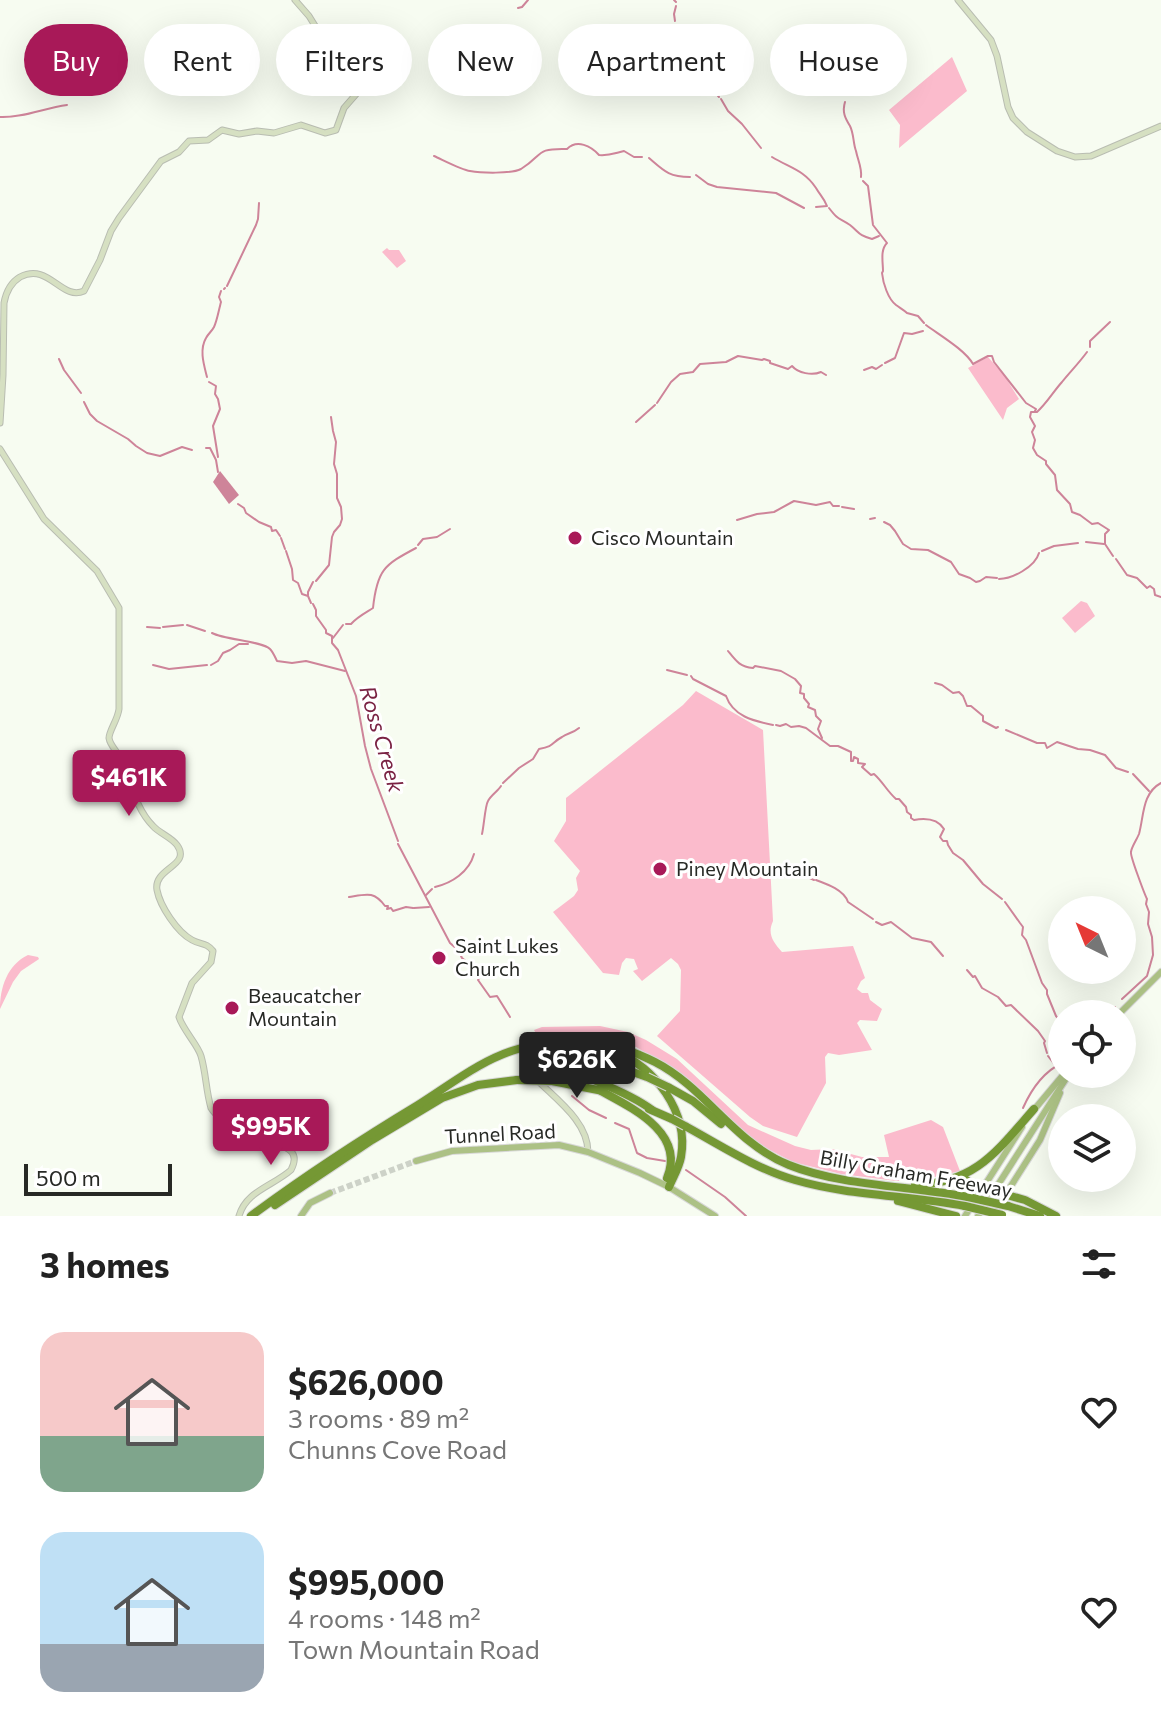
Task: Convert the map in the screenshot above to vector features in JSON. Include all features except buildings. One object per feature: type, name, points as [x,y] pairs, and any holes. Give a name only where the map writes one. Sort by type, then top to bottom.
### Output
[{"type":"highway","name":"Billy Graham Freeway","points":[[244,1215],[497,1057],[541,1044],[574,1042],[620,1048],[657,1063],[690,1087],[761,1151],[787,1164],[813,1173],[966,1201],[1003,1216]]},
{"type":"highway","points":[[574,1042],[624,1055],[645,1069],[661,1086],[675,1111],[681,1135],[681,1157],[667,1186]]},
{"type":"highway","points":[[527,1070],[529,1064],[543,1060],[572,1060],[647,1077],[704,1109],[747,1144],[761,1151]]},
{"type":"highway","points":[[527,1070],[540,1066],[566,1070],[652,1110]]},
{"type":"highway","name":"Billy Graham Freeway","points":[[262,1214],[442,1098],[478,1085],[517,1080],[552,1081],[615,1094],[672,1119],[780,1175],[810,1184],[875,1194],[1008,1206],[1040,1216]]},
{"type":"highway","points":[[601,1091],[636,1110],[665,1140],[672,1161],[667,1186]]},
{"type":"highway","points":[[892,1186],[929,1184],[961,1176],[974,1169],[995,1153],[1034,1109]]},
{"type":"highway","points":[[961,1176],[985,1190],[1025,1200],[1056,1216]]},
{"type":"highway","points":[[875,1194],[956,1216]]},
{"type":"main road","points":[[0,423],[5,299],[9,287],[16,280],[25,275],[38,274],[70,292],[77,294],[84,291],[119,218],[161,161],[179,152],[192,140],[208,140],[222,130],[239,134],[257,131],[274,133],[301,125],[325,133],[336,130],[344,108],[362,83],[344,73],[309,16],[295,0]]},
{"type":"main road","points":[[958,0],[991,40],[1013,118],[1027,132],[1057,151],[1075,157],[1091,156],[1161,126]]},
{"type":"main road","points":[[0,449],[47,524],[97,571],[120,611],[119,709],[109,735],[110,741],[120,756],[144,816],[179,849],[176,864],[161,874],[157,882],[164,908],[188,937],[207,944],[213,954],[211,962],[192,983],[179,1012],[179,1021],[200,1053],[214,1114],[286,1146],[294,1158],[294,1166],[288,1173],[251,1196],[244,1204],[244,1215]]},
{"type":"main road","points":[[1133,1000],[1161,972]]},
{"type":"main road","points":[[527,1070],[581,1127],[588,1143],[588,1152]]},
{"type":"main road","points":[[965,1216],[985,1190],[1034,1109],[1054,1088]]},
{"type":"main road","points":[[978,1216],[1059,1088]]},
{"type":"main road","points":[[992,1216],[1003,1194],[1040,1140],[1062,1088]]},
{"type":"main road","name":"Tunnel Road","points":[[416,1161],[452,1151],[559,1145],[588,1152],[667,1186],[715,1216]]},
{"type":"main road","points":[[301,1216],[310,1203],[330,1193]]},
{"type":"shaded area","points":[[952,57],[967,91],[899,148],[900,125],[889,110]]},
{"type":"shaded area","points":[[387,248],[399,250],[406,261],[397,268],[382,252]]},
{"type":"shaded area","points":[[988,357],[1019,399],[1007,408],[1003,420],[968,368]]},
{"type":"shaded area","points":[[220,471],[239,495],[229,504],[213,482]]},
{"type":"shaded area","points":[[1081,601],[1087,603],[1095,616],[1075,633],[1062,618]]},
{"type":"shaded area","points":[[696,691],[763,730],[773,921],[771,934],[774,941],[782,952],[853,946],[865,978],[857,989],[868,993],[870,1000],[882,1009],[877,1021],[860,1020],[857,1023],[872,1050],[839,1055],[828,1053],[825,1057],[826,1083],[797,1137],[763,1126],[750,1117],[657,1036],[680,1011],[681,970],[678,964],[671,958],[642,981],[633,971],[638,969],[634,959],[626,958],[619,975],[603,973],[553,912],[578,890],[576,878],[580,871],[554,841],[566,821],[566,798],[683,705]]},
{"type":"shaded area","points":[[28,955],[39,959],[21,971],[0,1009],[6,978],[15,965]]},
{"type":"shaded area","points":[[600,1026],[628,1032],[677,1059],[748,1125],[795,1146],[811,1150],[832,1149],[862,1157],[889,1157],[884,1135],[931,1120],[943,1127],[960,1171],[918,1181],[896,1181],[841,1174],[793,1162],[739,1129],[690,1080],[636,1047],[598,1038],[540,1040],[534,1030],[542,1027]]},
{"type":"waterway","points":[[518,8],[528,0]]},
{"type":"waterway","points":[[675,21],[676,6]]},
{"type":"waterway","points":[[721,99],[761,148]]},
{"type":"waterway","points":[[845,102],[844,115],[852,132],[861,177]]},
{"type":"waterway","points":[[0,117],[67,105]]},
{"type":"waterway","points":[[434,156],[467,170],[496,173],[521,169],[544,151],[567,149],[575,144],[588,147],[599,155],[624,151],[634,157],[642,157]]},
{"type":"waterway","points":[[772,157],[802,173],[811,182],[827,206],[816,207]]},
{"type":"waterway","points":[[649,158],[667,172],[690,177]]},
{"type":"waterway","points":[[696,175],[717,187],[776,193],[804,208]]},
{"type":"waterway","points":[[863,181],[868,186],[873,225],[887,243],[882,273],[886,290],[896,305],[918,316],[924,323]]},
{"type":"waterway","points":[[227,286],[256,225],[259,203]]},
{"type":"waterway","points":[[829,208],[862,235],[872,239],[879,236]]},
{"type":"waterway","points":[[207,377],[203,347],[216,322],[221,291]]},
{"type":"waterway","points":[[1090,347],[1090,341],[1110,322]]},
{"type":"waterway","points":[[926,325],[959,348],[973,364],[992,356],[1035,411]]},
{"type":"waterway","points":[[885,363],[895,358],[904,333],[923,331]]},
{"type":"waterway","points":[[1087,352],[1041,409],[1031,412],[1035,426],[1032,432],[1035,440],[1033,448],[1055,475],[1057,490],[1070,504],[1072,512],[1109,530],[1105,534],[1105,544],[1113,556]]},
{"type":"waterway","points":[[657,403],[680,374],[693,372],[700,364],[726,362],[738,356],[764,359],[788,369],[792,366],[805,373],[821,372],[826,375]]},
{"type":"waterway","points":[[59,359],[81,393]]},
{"type":"waterway","points":[[864,370],[882,365]]},
{"type":"waterway","points":[[209,382],[216,386],[220,409],[213,426],[218,457]]},
{"type":"waterway","points":[[84,402],[97,421],[147,453],[160,456],[182,447],[192,450]]},
{"type":"waterway","points":[[636,422],[655,405]]},
{"type":"waterway","points":[[316,581],[329,565],[332,537],[342,519],[337,498],[336,442],[331,417]]},
{"type":"waterway","points":[[206,448],[210,448],[218,472]]},
{"type":"waterway","points":[[737,520],[774,512],[794,501],[816,505],[830,502],[833,506],[839,506]]},
{"type":"waterway","name":"Ross Creek","points":[[238,504],[280,536]]},
{"type":"waterway","points":[[842,507],[854,509]]},
{"type":"waterway","points":[[870,519],[875,518]]},
{"type":"waterway","points":[[884,522],[890,525],[903,544],[911,549],[928,550],[951,562],[959,574],[976,582],[986,577],[997,578]]},
{"type":"waterway","points":[[418,545],[423,539],[437,537],[450,529]]},
{"type":"waterway","name":"Ross Creek","points":[[281,538],[285,549]]},
{"type":"waterway","points":[[1086,542],[1104,544]]},
{"type":"waterway","points":[[1042,551],[1078,543]]},
{"type":"waterway","points":[[346,624],[351,624],[373,608],[377,585],[384,570],[416,548]]},
{"type":"waterway","name":"Ross Creek","points":[[286,551],[293,580],[311,603]]},
{"type":"waterway","points":[[999,579],[1022,571],[1033,563],[1039,553]]},
{"type":"waterway","points":[[1116,559],[1127,575],[1137,578],[1147,588],[1150,586],[1155,595],[1161,597]]},
{"type":"waterway","points":[[308,595],[313,582]]},
{"type":"waterway","name":"Ross Creek","points":[[313,604],[326,633],[332,636],[332,643],[338,650],[356,696],[371,769],[398,841]]},
{"type":"waterway","points":[[163,627],[183,625]]},
{"type":"waterway","points":[[187,625],[205,631]]},
{"type":"waterway","points":[[333,638],[343,625]]},
{"type":"waterway","points":[[147,627],[160,628]]},
{"type":"waterway","points":[[212,633],[266,646],[277,661],[306,661],[345,671]]},
{"type":"waterway","points":[[211,665],[223,653],[239,644],[248,644]]},
{"type":"waterway","points":[[728,651],[745,666],[781,671],[795,679],[801,686],[800,693],[804,694],[808,707],[815,710],[821,721],[818,729],[822,738]]},
{"type":"waterway","points":[[153,665],[169,669],[207,665]]},
{"type":"waterway","points":[[667,670],[687,675]]},
{"type":"waterway","points":[[691,676],[726,696],[733,708],[745,716],[773,725]]},
{"type":"waterway","points":[[935,683],[953,693],[959,692],[967,706],[983,716],[983,721],[998,727]]},
{"type":"waterway","points":[[776,725],[806,728],[830,746],[851,752],[851,761],[854,757],[858,763],[865,764],[862,767],[874,774],[899,799],[911,818],[941,825],[944,829],[940,837],[943,841],[947,841],[953,853],[1002,899]]},
{"type":"waterway","points":[[503,783],[533,759],[539,749],[579,728]]},
{"type":"waterway","points":[[1006,730],[1037,743],[1045,743],[1047,748],[1057,742],[1105,755],[1116,768],[1128,772]]},
{"type":"waterway","points":[[1133,774],[1149,791]]},
{"type":"waterway","points":[[1122,999],[1147,976],[1153,955],[1147,899],[1131,852],[1139,834],[1147,799],[1161,783]]},
{"type":"waterway","points":[[482,834],[487,804],[501,786]]},
{"type":"waterway","name":"Ross Creek","points":[[398,844],[450,943],[462,958],[482,974],[478,980],[490,997],[497,996],[510,1017]]},
{"type":"waterway","points":[[435,887],[459,876],[474,854]]},
{"type":"waterway","points":[[779,877],[801,874],[814,880]]},
{"type":"waterway","points":[[816,880],[839,891],[848,902],[873,919]]},
{"type":"waterway","points":[[426,895],[432,889]]},
{"type":"waterway","points":[[349,897],[374,896],[393,911],[413,908]]},
{"type":"waterway","points":[[1005,902],[1023,927],[1022,935],[1049,1000]]},
{"type":"waterway","points":[[414,908],[429,907]]},
{"type":"waterway","points":[[876,922],[882,925],[891,922],[912,938],[931,942],[943,956]]},
{"type":"waterway","points":[[967,970],[982,988],[1006,1006],[1011,1005],[1038,1031],[1045,1041],[1047,1053]]},
{"type":"waterway","points":[[1023,1108],[1038,1082],[1048,1072]]},
{"type":"waterway","name":"Ross Creek","points":[[572,1096],[589,1110],[606,1118]]},
{"type":"waterway","name":"Ross Creek","points":[[615,1123],[629,1129],[637,1153],[665,1161]]},
{"type":"waterway","name":"Ross Creek","points":[[686,1170],[746,1216]]},
{"type":"tunnel","points":[[330,1193],[416,1161]]},
{"type":"place","name":"Cisco Mountain","points":[[575,538]]},
{"type":"place","name":"Piney Mountain","points":[[660,869]]},
{"type":"place","name":"Saint Lukes Church","points":[[439,958]]},
{"type":"place","name":"Beaucatcher Mountain","points":[[232,1008]]}]
